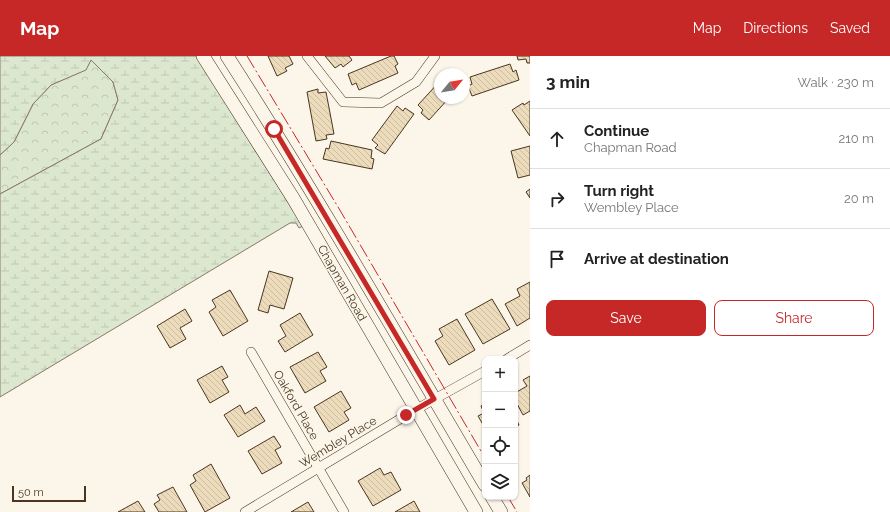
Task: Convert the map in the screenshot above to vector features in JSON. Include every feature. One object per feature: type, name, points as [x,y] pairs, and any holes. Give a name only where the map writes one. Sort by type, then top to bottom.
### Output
[{"type":"street","name":"Chapman Road","points":[[203,56],[293,198],[415,410],[476,512]]},
{"type":"street","name":"Chapman Road","points":[[226,56],[310,189],[482,480]]},
{"type":"street","points":[[307,56],[343,102],[382,103],[416,82],[435,56]]},
{"type":"street","points":[[512,356],[530,346]]},
{"type":"street","name":"Oakford Place","points":[[251,352],[344,512]]},
{"type":"street","name":"Wembley Place","points":[[245,512],[415,410],[482,373]]},
{"type":"street","points":[[494,500],[501,512]]},
{"type":"green space","points":[[0,56],[196,56],[303,226],[299,228],[296,223],[290,223],[0,397],[0,194],[101,139],[118,100],[113,82],[91,60],[86,70],[51,85],[33,104],[14,142],[0,155]]},
{"type":"green space","points":[[91,60],[113,82],[118,100],[101,139],[0,194],[0,155],[14,142],[33,104],[51,85],[85,70]]},
{"type":"building","points":[[268,56],[289,56],[293,64],[285,68],[287,71],[277,76]]},
{"type":"building","points":[[325,56],[349,56],[352,60],[343,67],[341,64],[335,68]]},
{"type":"building","points":[[394,56],[398,64],[395,66],[398,73],[359,90],[356,83],[352,85],[348,74]]},
{"type":"building","points":[[517,56],[530,56],[530,63],[527,63],[526,59],[518,60]]},
{"type":"building","points":[[510,64],[513,72],[516,70],[519,80],[472,96],[470,91],[470,85],[472,84],[470,77]]},
{"type":"building","points":[[434,88],[434,104],[444,104],[429,120],[421,113],[423,110],[418,105]]},
{"type":"building","points":[[318,89],[318,93],[326,92],[334,134],[326,135],[327,139],[316,141],[307,92]]},
{"type":"building","points":[[530,101],[530,136],[512,110],[523,103],[524,105]]},
{"type":"building","points":[[397,106],[403,111],[405,108],[414,114],[385,154],[375,148],[378,145],[372,140]]},
{"type":"building","points":[[331,141],[372,150],[371,158],[374,159],[372,169],[323,159],[326,148],[329,149]]},
{"type":"building","points":[[530,146],[530,175],[518,178],[511,151]]},
{"type":"building","points":[[530,189],[530,198],[526,192]]},
{"type":"building","points":[[269,271],[293,278],[284,309],[270,305],[268,313],[258,310]]},
{"type":"building","points":[[530,282],[530,318],[517,326],[505,304],[520,296],[517,289]]},
{"type":"building","points":[[230,290],[248,321],[223,336],[209,312],[216,307],[212,300]]},
{"type":"building","points":[[492,299],[510,329],[483,344],[465,314]]},
{"type":"building","points":[[185,309],[192,321],[180,328],[186,339],[170,348],[157,326]]},
{"type":"building","points":[[300,313],[313,335],[285,352],[278,341],[286,336],[280,325]]},
{"type":"building","points":[[457,319],[475,350],[449,365],[435,341],[443,336],[439,329]]},
{"type":"building","points":[[318,352],[327,367],[320,371],[326,381],[305,393],[290,367]]},
{"type":"building","points":[[222,366],[228,377],[222,380],[229,392],[210,403],[197,380]]},
{"type":"building","points":[[530,376],[530,411],[523,415],[518,406],[518,391],[527,386],[523,380]]},
{"type":"building","points":[[341,391],[351,408],[344,412],[349,420],[329,432],[314,407]]},
{"type":"building","points":[[240,405],[245,414],[256,407],[265,421],[238,437],[224,415]]},
{"type":"building","points":[[482,414],[482,423],[478,416]]},
{"type":"building","points":[[274,436],[281,447],[275,450],[282,463],[262,474],[248,451]]},
{"type":"building","points":[[211,464],[230,498],[205,512],[190,485],[196,481],[193,475]]},
{"type":"building","points":[[380,468],[384,475],[391,472],[401,490],[373,506],[358,481]]},
{"type":"building","points":[[530,475],[530,497],[522,483],[527,480],[526,478]]},
{"type":"building","points":[[173,487],[187,512],[159,512],[154,504],[160,500],[157,495]]},
{"type":"building","points":[[138,501],[145,512],[118,512]]},
{"type":"building","points":[[414,501],[420,512],[395,512]]},
{"type":"building","points":[[308,502],[314,512],[291,512]]},
{"type":"power","points":[[247,56],[341,212],[482,453]]},
{"type":"power","points":[[510,500],[517,512]]},
{"type":"route","points":[[274,129],[434,399],[406,415]]}]
